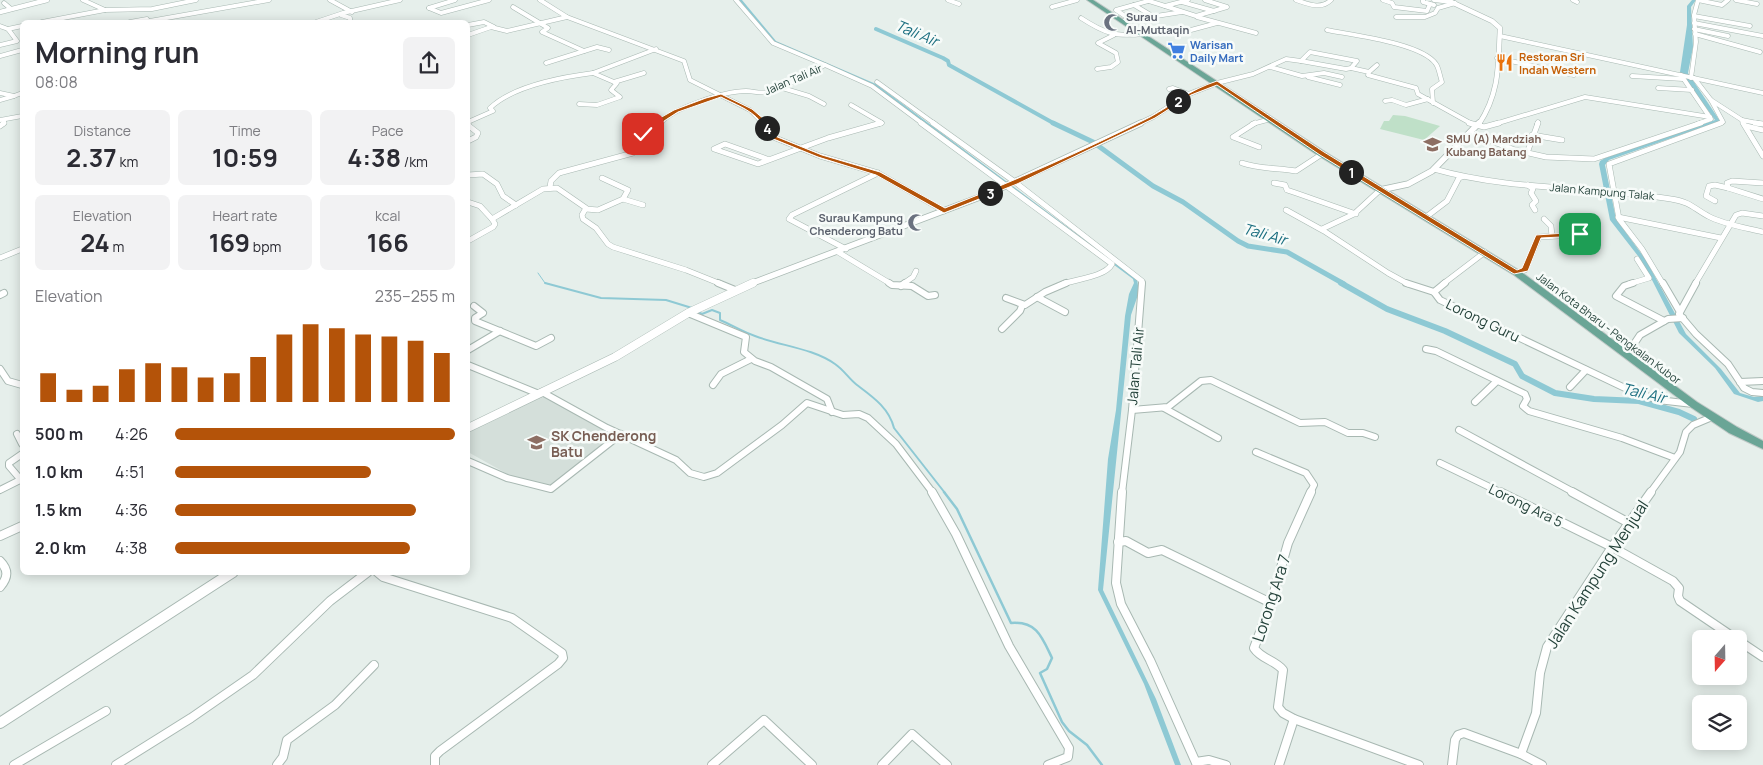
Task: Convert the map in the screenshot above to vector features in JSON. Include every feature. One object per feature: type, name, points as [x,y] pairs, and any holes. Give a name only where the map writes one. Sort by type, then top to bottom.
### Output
[{"type":"main road","name":"Jalan Kota Bharu - Pengkalan Kubor","points":[[1090,0],[1127,21],[1143,34],[1322,154],[1517,273],[1693,404],[1712,417],[1763,445]]},
{"type":"street","points":[[0,12],[47,0]]},
{"type":"street","points":[[83,0],[105,10]]},
{"type":"street","points":[[178,0],[186,2]]},
{"type":"street","points":[[52,20],[105,10],[151,9],[194,0],[195,14]]},
{"type":"street","points":[[158,20],[269,0]]},
{"type":"street","points":[[330,0],[352,12]]},
{"type":"street","points":[[322,20],[400,0]]},
{"type":"street","points":[[455,0],[428,8],[441,13],[488,0]]},
{"type":"street","points":[[472,0],[480,2]]},
{"type":"street","points":[[540,0],[567,17],[684,61],[687,65],[687,76],[690,80],[750,110],[766,125],[769,134],[799,148],[878,174],[944,211]]},
{"type":"street","points":[[736,0],[773,43],[825,65]]},
{"type":"street","points":[[948,0],[959,4]]},
{"type":"street","points":[[1052,7],[1078,0]]},
{"type":"street","points":[[1165,6],[1188,0]]},
{"type":"street","points":[[1196,16],[1227,7],[1204,0]]},
{"type":"street","points":[[1296,0],[1321,6],[1331,0]]},
{"type":"street","points":[[1383,0],[1392,3],[1394,7],[1418,11],[1427,11],[1430,4]]},
{"type":"street","points":[[1422,0],[1445,7]]},
{"type":"street","points":[[1322,229],[1347,220],[1356,214],[1380,190],[1408,184],[1434,169],[1477,126],[1488,110],[1496,89],[1500,28],[1492,21],[1451,2],[1434,0]]},
{"type":"street","points":[[1728,0],[1724,5],[1698,0],[1694,7],[1696,43],[1690,72],[1692,78],[1710,100],[1723,122],[1610,163],[1618,217],[1642,249],[1681,316],[1696,334],[1728,364],[1748,391],[1763,393]]},
{"type":"street","points":[[1736,0],[1758,4]]},
{"type":"street","points":[[1183,12],[1127,21],[1115,10],[1147,1],[1256,33]]},
{"type":"street","points":[[1181,2],[1215,11]]},
{"type":"street","points":[[1396,17],[1423,19],[1451,2]]},
{"type":"street","points":[[4,3],[11,9]]},
{"type":"street","points":[[1134,5],[1154,17]]},
{"type":"street","points":[[513,7],[548,28],[542,32],[584,51]]},
{"type":"street","points":[[340,14],[350,18],[350,20]]},
{"type":"street","points":[[1694,16],[1750,26]]},
{"type":"street","points":[[149,20],[177,17]]},
{"type":"street","points":[[470,25],[486,22],[507,31],[567,17]]},
{"type":"street","points":[[1081,18],[1100,31],[1114,35],[1143,34]]},
{"type":"street","points":[[1191,30],[1217,23]]},
{"type":"street","points":[[1694,23],[1763,36]]},
{"type":"street","points":[[0,26],[8,29],[17,41],[0,45]]},
{"type":"street","points":[[8,29],[20,26]]},
{"type":"street","points":[[470,34],[494,27]]},
{"type":"street","points":[[1327,30],[1403,44],[1417,50],[1436,63],[1438,67],[1442,82],[1432,89],[1434,103]]},
{"type":"street","points":[[1694,31],[1728,36]]},
{"type":"street","points":[[1694,31],[1745,45],[1744,48],[1760,52]]},
{"type":"street","points":[[1097,69],[1112,67],[1118,62],[1116,53],[1098,43],[1114,35]]},
{"type":"street","points":[[1500,36],[1682,77],[1710,117]]},
{"type":"street","points":[[546,63],[599,47],[610,50]]},
{"type":"street","points":[[470,120],[493,112],[490,108],[497,100],[524,89],[567,76],[593,72],[656,49]]},
{"type":"street","points":[[0,56],[20,51]]},
{"type":"street","points":[[1300,62],[1311,52],[1357,60],[1351,68]]},
{"type":"street","points":[[1497,58],[1574,75]]},
{"type":"street","points":[[470,427],[616,358],[688,313],[735,290],[846,249],[1011,184],[1161,113],[1189,94],[1217,83],[1253,74],[1286,59],[1369,72]]},
{"type":"street","name":"Jalan Tali Air","points":[[550,187],[551,181],[559,173],[633,153],[643,143],[641,137],[643,134],[657,127],[665,117],[688,106],[721,96],[748,91],[760,94],[825,65],[872,86],[1141,278],[1132,410],[1118,542],[1116,583],[1121,604],[1150,660],[1196,763]]},
{"type":"street","points":[[1369,72],[1377,65]]},
{"type":"street","points":[[1270,67],[1340,85]]},
{"type":"street","points":[[593,72],[614,82],[644,73]]},
{"type":"street","points":[[1369,72],[1368,75],[1416,88],[1418,94],[1477,126],[1486,127],[1585,97],[1710,117]]},
{"type":"street","points":[[1305,76],[1324,73],[1342,77]]},
{"type":"street","points":[[1632,76],[1692,78],[1763,93]]},
{"type":"street","points":[[579,104],[597,106],[620,97],[611,90],[617,84],[614,82]]},
{"type":"street","name":"Jalan Tali Air","points":[[877,82],[1011,184]]},
{"type":"street","points":[[779,87],[799,94],[816,97],[824,104]]},
{"type":"street","points":[[1169,89],[1173,88],[1189,94]]},
{"type":"street","points":[[1658,88],[1692,90]]},
{"type":"street","points":[[0,93],[14,96]]},
{"type":"street","points":[[0,100],[20,94]]},
{"type":"street","points":[[1385,101],[1394,100],[1406,105],[1428,99]]},
{"type":"street","points":[[1710,100],[1741,119],[1763,124]]},
{"type":"street","points":[[767,159],[725,144],[714,148],[754,164],[799,148],[882,123],[851,105]]},
{"type":"street","points":[[0,126],[4,123],[2,120],[20,116]]},
{"type":"street","points":[[1470,133],[1528,153],[1549,158],[1595,159],[1711,120],[1710,117]]},
{"type":"street","points":[[1259,147],[1233,136],[1246,127],[1262,120],[1270,119]]},
{"type":"street","points":[[1741,119],[1762,155]]},
{"type":"street","points":[[1528,153],[1533,139],[1532,135],[1538,122]]},
{"type":"street","points":[[1746,126],[1763,130]]},
{"type":"street","points":[[470,127],[478,133],[476,137],[470,140]]},
{"type":"street","points":[[1532,135],[1562,140]]},
{"type":"street","points":[[1242,163],[1257,168],[1278,168],[1296,171],[1322,154]]},
{"type":"street","name":"Jalan Kampung Talak","points":[[1434,169],[1462,177],[1661,197],[1684,201],[1694,205],[1705,215],[1763,232]]},
{"type":"street","points":[[470,175],[483,174],[497,184],[503,196],[516,205]]},
{"type":"street","points":[[846,249],[789,219],[792,215],[878,174]]},
{"type":"street","points":[[1426,217],[1443,207],[1446,200],[1452,196],[1460,177],[1462,177]]},
{"type":"street","points":[[492,219],[550,187],[560,189],[586,209],[598,210],[623,199],[628,190],[602,178]]},
{"type":"street","points":[[1728,188],[1727,183],[1730,181],[1763,183]]},
{"type":"street","points":[[1274,183],[1285,185],[1287,190],[1301,196],[1324,204],[1336,205],[1356,214]]},
{"type":"street","points":[[1006,298],[1022,306],[1027,305],[1037,297],[1076,278],[1092,276],[1110,268],[1112,264],[1011,184]]},
{"type":"street","points":[[1528,185],[1533,189],[1531,193],[1536,201],[1532,205],[1535,210]]},
{"type":"street","points":[[1715,201],[1705,195],[1709,186],[1715,185],[1728,188],[1763,199]]},
{"type":"street","points":[[623,199],[643,205]]},
{"type":"street","points":[[470,203],[480,206],[496,224],[494,227],[470,240]]},
{"type":"street","points":[[586,209],[582,215],[584,221],[595,227],[608,244],[613,247],[686,270],[735,290]]},
{"type":"street","name":"Lorong Guru","points":[[1286,210],[1322,229],[1382,271],[1424,290],[1434,292],[1440,300],[1586,370],[1648,398],[1693,404]]},
{"type":"street","points":[[1619,349],[1634,344],[1640,335],[1667,320],[1681,316],[1721,238],[1739,213],[1763,216]]},
{"type":"street","points":[[1618,217],[1721,238]]},
{"type":"street","points":[[1544,219],[1551,226],[1552,236]]},
{"type":"street","points":[[1517,273],[1526,268],[1538,237],[1579,234],[1583,230]]},
{"type":"street","points":[[0,258],[20,250]]},
{"type":"street","points":[[838,252],[892,285],[912,286],[928,296],[935,295]]},
{"type":"street","points":[[1434,292],[1485,252]]},
{"type":"street","points":[[1637,259],[1648,278],[1624,286],[1616,296],[1667,320]]},
{"type":"street","points":[[902,286],[916,271]]},
{"type":"street","points":[[1037,297],[1065,312]]},
{"type":"street","points":[[474,306],[482,313],[474,320],[536,346],[551,338]]},
{"type":"street","points":[[1002,329],[1020,311],[1022,306]]},
{"type":"street","points":[[688,313],[746,337],[744,352],[751,359],[771,367],[828,399],[832,412]]},
{"type":"street","points":[[470,349],[500,331]]},
{"type":"street","points":[[1426,349],[1436,351],[1526,396],[1527,399],[1523,406],[1529,411],[1622,438],[1675,458]]},
{"type":"street","points":[[712,385],[721,374],[751,359]]},
{"type":"street","points":[[470,367],[541,393],[676,460],[690,473],[704,477],[717,473],[782,425],[803,405],[811,403],[846,416],[859,414],[868,418],[908,458],[934,495],[956,534],[1009,646],[1068,748],[1068,757],[1048,765]]},
{"type":"street","points":[[0,369],[8,381],[20,384]]},
{"type":"street","points":[[1570,387],[1586,370]]},
{"type":"street","points":[[1132,410],[1173,405],[1201,381],[1211,380],[1300,423],[1322,422],[1348,433],[1363,433],[1375,437]]},
{"type":"street","points":[[1740,382],[1763,380]]},
{"type":"street","points":[[1475,402],[1497,381]]},
{"type":"street","points":[[1163,407],[1218,438]]},
{"type":"street","name":"Jalan Kampung Menjual","points":[[1521,754],[1536,714],[1540,673],[1547,647],[1612,547],[1680,452],[1686,432],[1693,425],[1712,417]]},
{"type":"street","points":[[1459,430],[1629,523]]},
{"type":"street","points":[[17,434],[20,440]]},
{"type":"street","points":[[470,462],[508,478],[551,489],[621,434]]},
{"type":"street","name":"Lorong Ara 7","points":[[1256,452],[1306,473],[1314,485],[1288,543],[1271,603],[1254,648],[1259,654],[1277,664],[1283,670],[1278,707],[1294,719],[1419,765]]},
{"type":"street","points":[[20,455],[9,463],[9,466],[20,477]]},
{"type":"street","name":"Lorong Ara 5","points":[[1440,463],[1612,547],[1673,581],[1679,588],[1678,596],[1680,601],[1722,630]]},
{"type":"street","points":[[0,490],[20,480]]},
{"type":"street","points":[[0,536],[20,527]]},
{"type":"street","points":[[1118,542],[1128,542],[1149,554],[1162,550],[1271,603]]},
{"type":"street","points":[[0,561],[5,565],[8,572],[0,588]]},
{"type":"street","points":[[0,723],[228,575]]},
{"type":"street","points":[[116,765],[191,718],[253,675],[330,601],[364,575]]},
{"type":"street","points":[[381,575],[512,618],[562,652],[563,658],[558,664],[440,751],[435,756],[435,765]]},
{"type":"street","name":"Lorong Ara 5","points":[[1748,647],[1763,657]]},
{"type":"street","points":[[277,765],[284,757],[284,747],[287,740],[335,705],[374,665]]},
{"type":"street","points":[[14,765],[106,711]]},
{"type":"street","points":[[1279,765],[1294,719]]},
{"type":"street","points":[[712,765],[764,720],[812,765]]},
{"type":"street","points":[[1452,765],[1455,740],[1458,735],[1464,733],[1521,754],[1542,765]]},
{"type":"street","points":[[882,765],[912,734],[947,765]]},
{"type":"street","points":[[1196,763],[1209,760],[1226,765]]},
{"type":"shaded area","name":"SK Chenderong Batu","points":[[544,395],[618,435],[551,487],[511,476],[470,453],[470,431]]},
{"type":"green space","points":[[1393,115],[1405,116],[1440,126],[1424,140],[1380,129],[1384,121],[1389,121]]},
{"type":"water","points":[[739,0],[742,0],[776,41],[876,84],[1137,279],[1139,292],[1131,315],[1103,590],[1156,699],[1181,765],[1175,765],[1144,684],[1098,590],[1108,459],[1116,410],[1125,316],[1129,294],[1134,283],[1133,279],[872,84],[775,42]]},
{"type":"water","points":[[1692,0],[1696,0],[1691,7],[1693,47],[1688,73],[1720,121],[1609,160],[1605,165],[1616,219],[1646,260],[1686,334],[1721,369],[1740,393],[1754,397],[1763,396],[1763,401],[1758,402],[1734,394],[1715,368],[1679,333],[1638,256],[1610,220],[1599,164],[1605,158],[1715,120],[1680,72],[1687,25],[1687,6]]},
{"type":"waterway","name":"Tali Air","points":[[876,29],[943,58],[948,61],[949,65],[1054,124]]},
{"type":"waterway","name":"Tali Air","points":[[1054,124],[1093,142],[1153,186],[1183,202],[1238,241],[1248,246],[1287,252],[1344,284]]},
{"type":"waterway","points":[[538,273],[545,283]]},
{"type":"waterway","points":[[545,283],[549,284]]},
{"type":"waterway","points":[[545,283],[601,298],[666,300],[692,308]]},
{"type":"waterway","name":"Tali Air","points":[[1341,283],[1387,309],[1445,331],[1515,364],[1522,376],[1555,393],[1594,399],[1639,401],[1679,412],[1694,419]]},
{"type":"waterway","points":[[698,312],[702,314],[712,310],[720,313],[720,320],[746,333],[816,354],[835,364],[884,409],[894,428],[945,493]]},
{"type":"waterway","points":[[944,492],[957,509],[1011,623],[1020,623],[1033,628],[1045,643],[1052,658],[1047,669],[1040,673],[1062,722],[1069,731],[1087,745],[1102,765]]},
{"type":"place","name":"Surau Al-Muttaqin","points":[[1112,22]]},
{"type":"place","name":"Warisan Daily Mart","points":[[1176,50]]},
{"type":"place","name":"Restoran Sri Indah Western","points":[[1505,62]]},
{"type":"place","name":"SMU (A) Mardziah Kubang Batang","points":[[1432,144]]},
{"type":"place","name":"Surau Kampung Chenderong Batu","points":[[917,223]]},
{"type":"place","name":"SK Chenderong Batu","points":[[537,443]]},
{"type":"route","points":[[643,134],[660,125],[665,117],[676,111],[721,96],[750,110],[763,121],[767,131],[773,137],[820,156],[872,171],[944,211],[1015,182],[1092,146],[1153,117],[1189,94],[1217,83],[1322,154],[1517,273],[1525,270],[1539,237],[1580,234]]}]
